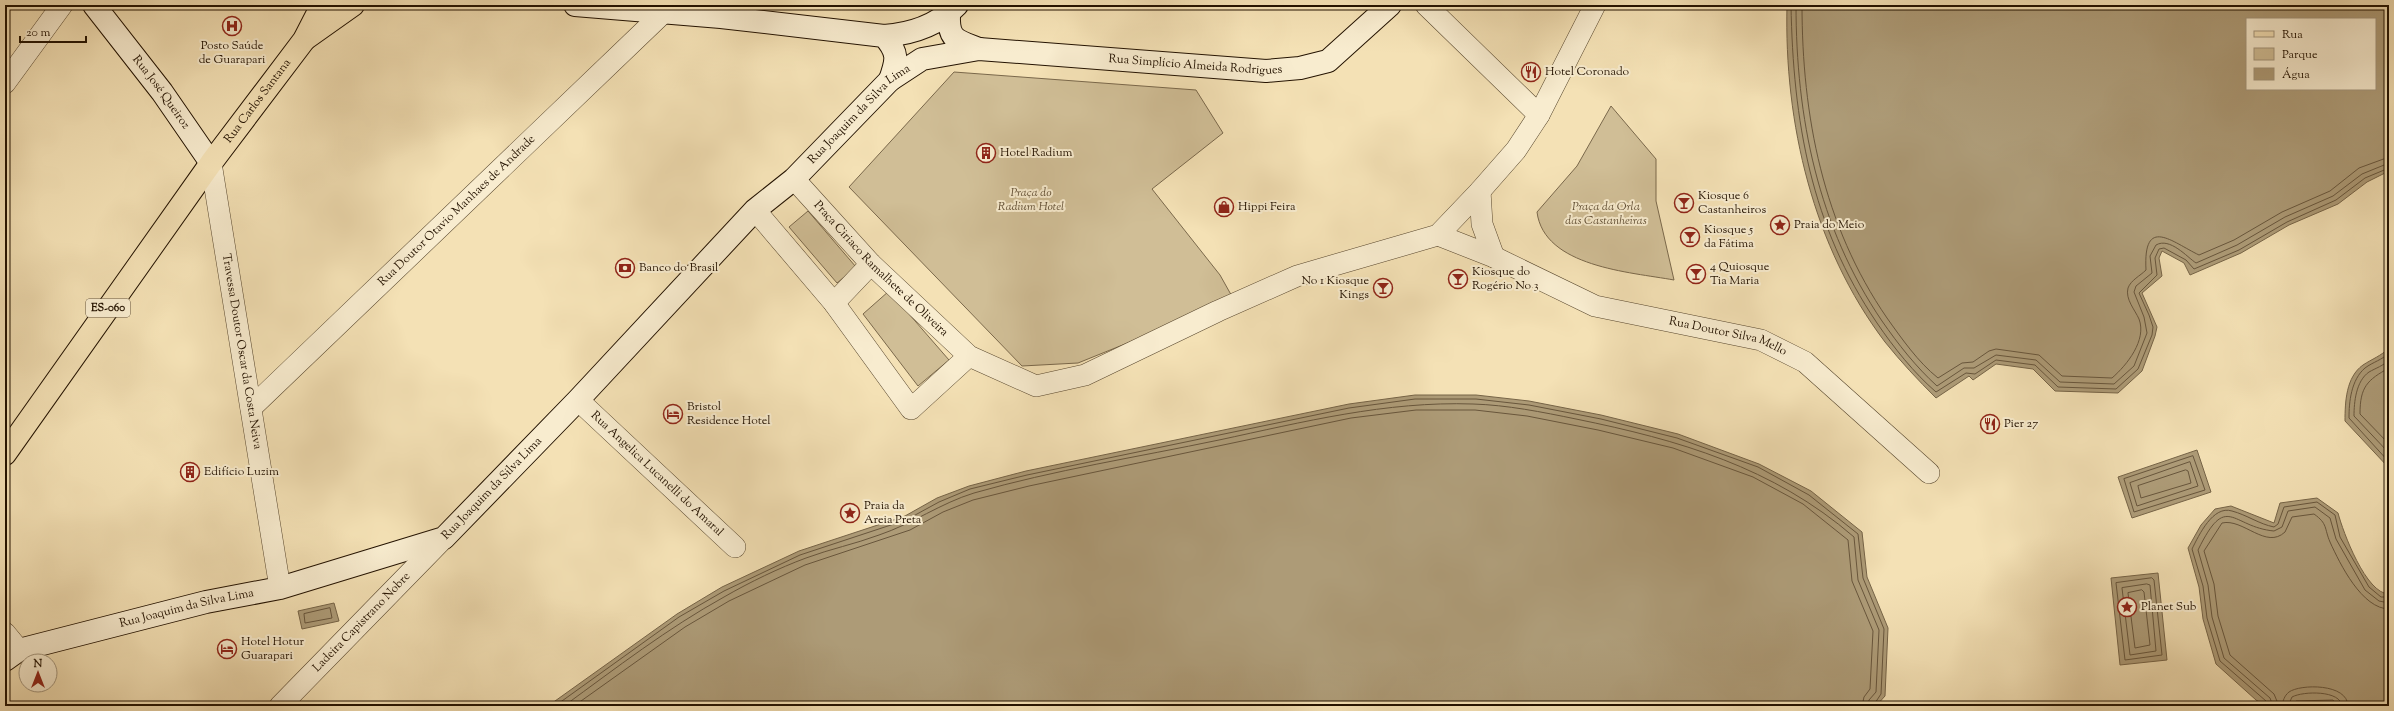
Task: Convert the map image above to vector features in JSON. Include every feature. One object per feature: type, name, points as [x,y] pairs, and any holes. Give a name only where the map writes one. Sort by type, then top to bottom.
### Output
[{"type":"main road","name":"Rua Carlos Santana","points":[[211,163],[304,40],[322,5]]},
{"type":"main road","name":"Rua Carlos Santana","points":[[304,40],[353,5]]},
{"type":"main road","name":"ES-060","points":[[5,454],[211,163]]},
{"type":"street","points":[[5,83],[62,5]]},
{"type":"street","name":"Rua José Queiroz","points":[[94,5],[162,92],[211,163]]},
{"type":"street","points":[[575,5],[662,14],[726,11],[884,36],[903,34],[922,29],[953,9]]},
{"type":"street","name":"Rua Simplício Almeida Rodrigues","points":[[979,49],[1266,71],[1300,68],[1328,61],[1390,5]]},
{"type":"street","points":[[1426,5],[1539,115]]},
{"type":"street","points":[[1438,235],[1516,150],[1539,115],[1595,5]]},
{"type":"street","points":[[953,9],[948,30],[955,40],[979,49]]},
{"type":"street","name":"Rua Doutor Otavio Manhaes de Andrade","points":[[251,408],[662,14]]},
{"type":"street","points":[[884,36],[894,47],[897,62],[890,80]]},
{"type":"street","name":"Rua Joaquim da Silva Lima","points":[[12,655],[206,602],[280,588],[444,538],[578,400],[755,210],[794,179],[890,80],[922,59],[979,49]]},
{"type":"street","name":"Travessa Doutor Oscar da Costa Neiva","points":[[211,163],[280,588]]},
{"type":"street","name":"Praça Ciriaco Ramalhete de Oliveira","points":[[794,179],[871,264],[969,356],[1036,386],[1085,375],[1218,311],[1297,276],[1438,235]]},
{"type":"street","points":[[1480,191],[1482,224],[1494,257]]},
{"type":"street","points":[[755,210],[834,303],[911,409],[969,356]]},
{"type":"street","name":"Rua Doutor Silva Mello","points":[[1438,235],[1494,257],[1594,306],[1761,340],[1805,362],[1929,473]]},
{"type":"street","points":[[834,303],[871,264]]},
{"type":"street","name":"Rua Angelica Lucanelli do Amaral","points":[[578,400],[735,547]]},
{"type":"street","name":"Ladeira Capistrano Nobre","points":[[280,706],[444,538]]},
{"type":"street","points":[[5,634],[12,655]]},
{"type":"green space","name":"Praça do Radium Hotel","points":[[954,72],[1196,90],[1223,133],[1152,189],[1220,275],[1234,300],[1078,363],[1022,366],[849,187]]},
{"type":"green space","name":"Praça da Orla das Castanheiras","points":[[1611,106],[1656,159],[1656,201],[1674,280],[1635,274],[1592,264],[1572,256],[1555,245],[1543,230],[1537,212],[1577,166]]},
{"type":"green space","points":[[808,211],[856,267],[837,283],[789,227]]},
{"type":"green space","points":[[889,291],[949,360],[918,386],[863,314]]},
{"type":"water","points":[[1787,5],[2389,5],[2389,171],[2367,182],[2338,204],[2289,225],[2241,253],[2190,275],[2184,263],[2162,251],[2159,258],[2162,276],[2142,293],[2157,327],[2155,336],[2142,371],[2118,393],[2055,391],[2033,369],[1996,364],[1973,380],[1969,376],[1936,398],[1897,357],[1885,342],[1860,305],[1839,266],[1822,225],[1808,182],[1798,138],[1791,94],[1787,49]]},
{"type":"water","points":[[2389,348],[2389,468],[2345,421],[2345,406],[2350,383],[2357,370]]},
{"type":"water","points":[[1415,395],[1476,395],[1529,401],[1601,415],[1678,434],[1759,464],[1811,491],[1862,532],[1867,577],[1888,628],[1885,696],[1876,706],[548,706],[677,614],[722,587],[799,551],[905,516],[937,498],[969,486],[1026,471],[1349,404]]},
{"type":"water","points":[[2197,450],[2211,492],[2132,518],[2118,477]]},
{"type":"water","points":[[2317,498],[2338,513],[2350,547],[2364,573],[2372,584],[2380,591],[2389,594],[2389,706],[2306,703],[2266,706],[2256,700],[2216,664],[2203,619],[2199,587],[2188,548],[2201,525],[2215,509],[2231,506],[2274,523],[2280,503]]},
{"type":"water","points":[[2158,573],[2167,660],[2120,665],[2111,578]]},
{"type":"water","points":[[334,603],[339,621],[302,629],[298,611]]},
{"type":"place","name":"Posto Saúde de Guarapari","points":[[232,26]]},
{"type":"place","name":"Hotel Coronado","points":[[1531,72]]},
{"type":"place","name":"Hotel Radium","points":[[986,153]]},
{"type":"place","name":"Kiosque 6 Castanheiros","points":[[1684,203]]},
{"type":"place","name":"Hippi Feira","points":[[1224,207]]},
{"type":"place","name":"Praia do Meio","points":[[1780,225]]},
{"type":"place","name":"Kiosque 5 da Fátima","points":[[1690,237]]},
{"type":"place","name":"Banco do Brasil","points":[[625,268]]},
{"type":"place","name":"4 Quiosque Tia Maria","points":[[1696,274]]},
{"type":"place","name":"Kiosque do Rogério No 3","points":[[1458,279]]},
{"type":"place","name":"No 1 Kiosque Kings","points":[[1383,288]]},
{"type":"place","name":"Bristol Residence Hotel","points":[[673,414]]},
{"type":"place","name":"Pier 27","points":[[1990,424]]},
{"type":"place","name":"Edifício Luzim","points":[[190,472]]},
{"type":"place","name":"Praia da Areia Preta","points":[[850,513]]},
{"type":"place","name":"Planet Sub","points":[[2127,607]]},
{"type":"place","name":"Hotel Hotur Guarapari","points":[[227,649]]}]
